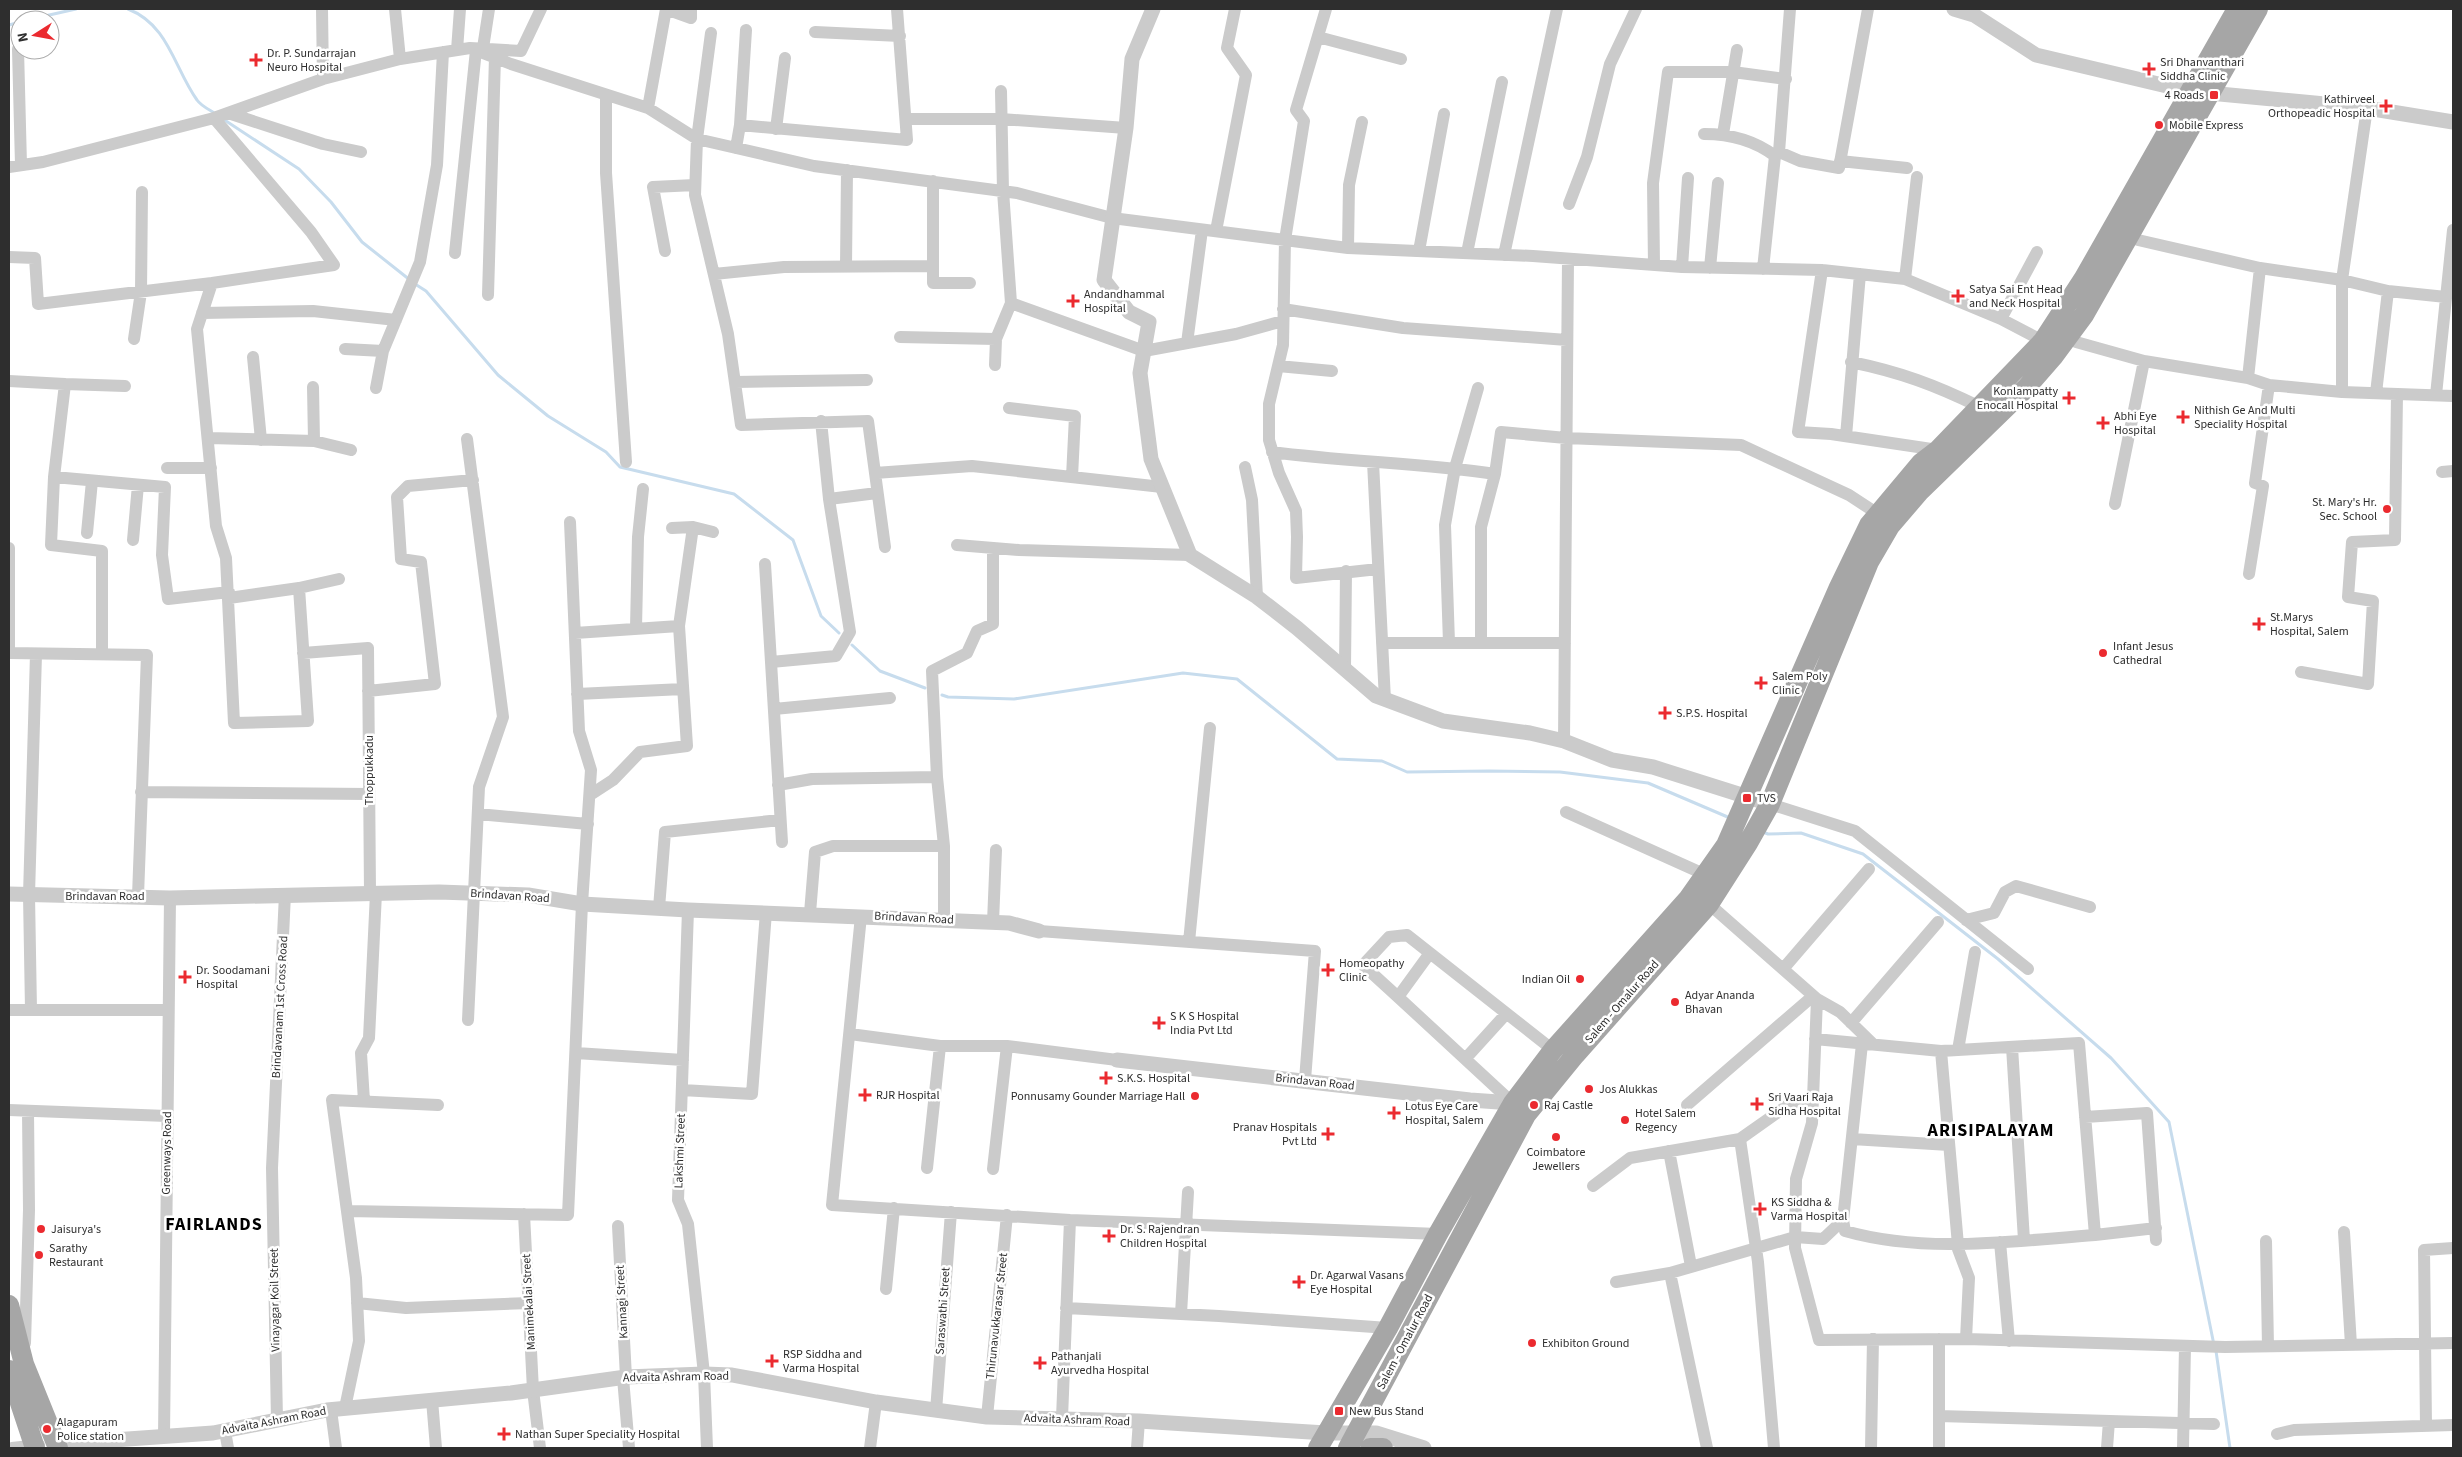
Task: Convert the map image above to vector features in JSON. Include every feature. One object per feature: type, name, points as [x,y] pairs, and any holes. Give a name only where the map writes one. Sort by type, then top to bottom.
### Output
[{"type":"main road","points":[[1325,1443],[1438,1234],[1519,1109],[1553,1050],[1688,899],[1726,845],[1839,587],[1869,525],[1921,463],[1938,450],[2043,341],[2084,278],[2188,91],[2237,9]]},
{"type":"main road","points":[[1325,1443],[1502,1138],[1532,1094],[1691,910],[1720,872],[1744,831],[1854,571],[1878,528],[1915,483],[2042,356],[2069,318],[2249,9]]},
{"type":"main road","points":[[1869,562],[1890,526],[1920,491],[2026,388],[2054,357],[2084,315],[2258,9]]},
{"type":"main road","points":[[1869,562],[1938,484],[2034,391],[2076,342],[2097,313],[2138,240],[2214,95],[2269,9]]},
{"type":"main road","name":"Salem - Omalur Road","points":[[1363,1439],[1519,1109],[1575,1056],[1709,904],[1756,829],[1770,804],[1869,562]]},
{"type":"main road","points":[[9,1305],[16,1367]]},
{"type":"main road","points":[[9,1324],[16,1367],[46,1447]]},
{"type":"main road","points":[[9,1347],[46,1447]]},
{"type":"street","points":[[322,9],[323,79]]},
{"type":"street","points":[[394,9],[400,59]]},
{"type":"street","points":[[460,9],[471,49]]},
{"type":"street","points":[[455,253],[471,49],[488,9]]},
{"type":"street","points":[[18,60],[15,166],[43,162],[220,116],[323,79],[400,59],[471,49],[521,51],[541,9]]},
{"type":"street","points":[[648,108],[666,9],[691,18],[692,9]]},
{"type":"street","points":[[740,125],[907,140],[898,9]]},
{"type":"street","points":[[1153,9],[1132,59],[1126,128],[1104,280],[1129,312],[1149,322],[1140,373],[1151,459],[1190,555]]},
{"type":"street","points":[[1216,231],[1246,76],[1228,48],[1235,9]]},
{"type":"street","points":[[1326,9],[1296,110],[1304,121],[1285,240],[1283,345],[1269,404],[1269,440],[1279,474],[1296,511],[1296,578],[1346,571],[1378,569]]},
{"type":"street","points":[[1504,255],[1557,9]]},
{"type":"street","points":[[1569,204],[1587,157],[1610,64],[1636,9]]},
{"type":"street","points":[[1763,268],[1786,79],[1790,9]]},
{"type":"street","points":[[1704,134],[1722,134],[1758,144],[1777,154],[1800,161],[1839,168],[1868,9]]},
{"type":"street","points":[[1954,9],[1974,15],[2036,55],[2188,91],[2214,95],[2367,108],[2453,122]]},
{"type":"street","points":[[736,148],[740,125],[746,30]]},
{"type":"street","points":[[815,32],[900,36]]},
{"type":"street","points":[[711,33],[697,139],[695,195],[728,334],[741,425],[868,421],[876,493],[885,548]]},
{"type":"street","points":[[1318,36],[1401,59]]},
{"type":"street","points":[[471,49],[648,108],[697,139],[814,166],[1003,191],[1112,218],[1348,248],[1504,255],[1682,267],[1822,270],[1905,279],[2001,319],[2043,341]]},
{"type":"street","points":[[1722,134],[1737,50]]},
{"type":"street","points":[[376,388],[384,351],[420,262],[437,165],[443,52]]},
{"type":"street","points":[[488,295],[494,57]]},
{"type":"street","points":[[776,129],[785,58]]},
{"type":"street","points":[[1654,265],[1653,183],[1668,72],[1733,72],[1786,79]]},
{"type":"street","points":[[1467,253],[1502,82]]},
{"type":"street","points":[[995,365],[996,339],[1011,303],[1003,191],[1001,91]]},
{"type":"street","points":[[606,95],[606,172],[626,462]]},
{"type":"street","points":[[2342,392],[2342,280],[2367,108]]},
{"type":"street","points":[[1419,251],[1444,114]]},
{"type":"street","points":[[220,116],[323,144],[361,152]]},
{"type":"street","points":[[9,257],[35,258],[38,304],[212,283],[334,265],[311,232],[220,116]]},
{"type":"street","points":[[906,120],[1001,119],[1126,128]]},
{"type":"street","points":[[1348,248],[1349,186],[1362,122]]},
{"type":"street","points":[[1840,161],[1907,168]]},
{"type":"street","points":[[846,267],[847,170]]},
{"type":"street","points":[[1905,279],[1917,177]]},
{"type":"street","points":[[1682,267],[1688,178]]},
{"type":"street","points":[[932,181],[933,283],[970,283]]},
{"type":"street","points":[[1710,268],[1718,183]]},
{"type":"street","points":[[665,251],[653,187],[695,185]]},
{"type":"street","points":[[134,338],[142,292],[142,192]]},
{"type":"street","points":[[1188,343],[1202,230]]},
{"type":"street","points":[[2436,395],[2447,352],[2446,297],[2452,261],[2453,230]]},
{"type":"street","points":[[2138,240],[2260,268],[2342,280],[2388,291],[2446,297]]},
{"type":"street","points":[[2001,319],[2036,252]]},
{"type":"street","points":[[1564,741],[1568,259]]},
{"type":"street","points":[[714,274],[784,268],[933,266]]},
{"type":"street","points":[[2248,378],[2260,268]]},
{"type":"street","points":[[1822,270],[1798,432],[1846,436],[1938,450]]},
{"type":"street","points":[[1846,436],[1860,274]]},
{"type":"street","points":[[212,283],[197,329],[216,526],[226,558],[234,723],[308,721],[299,588]]},
{"type":"street","points":[[2376,393],[2388,291]]},
{"type":"street","points":[[1011,303],[1144,351],[1236,334],[1283,315],[1403,328],[1567,340]]},
{"type":"street","points":[[202,313],[313,311],[396,320]]},
{"type":"street","points":[[900,337],[996,339]]},
{"type":"street","points":[[2076,342],[2144,361],[2248,378],[2269,385],[2342,392],[2453,396]]},
{"type":"street","points":[[346,349],[384,351]]},
{"type":"street","points":[[253,357],[262,440]]},
{"type":"street","points":[[2115,504],[2144,361]]},
{"type":"street","points":[[1851,362],[1897,371],[1946,390],[1980,407]]},
{"type":"street","points":[[1278,366],[1332,371]]},
{"type":"street","points":[[735,382],[867,380]]},
{"type":"street","points":[[9,382],[125,386]]},
{"type":"street","points":[[66,384],[54,477],[51,545],[102,551],[102,654]]},
{"type":"street","points":[[2249,574],[2263,486],[2255,483],[2269,385]]},
{"type":"street","points":[[314,387],[314,441]]},
{"type":"street","points":[[1448,643],[1445,525],[1455,468],[1478,388]]},
{"type":"street","points":[[2302,672],[2368,684],[2373,601],[2348,597],[2352,542],[2395,540],[2397,394]]},
{"type":"street","points":[[1009,408],[1075,416],[1072,477]]},
{"type":"street","points":[[771,662],[836,656],[850,632],[829,499],[821,421]]},
{"type":"street","points":[[1481,643],[1481,527],[1495,474],[1501,432],[1566,438],[1741,445],[1849,495],[1878,514]]},
{"type":"street","points":[[209,438],[314,441],[351,450]]},
{"type":"street","points":[[467,439],[503,716],[479,787],[468,1020]]},
{"type":"street","points":[[1272,452],[1455,468],[1495,474]]},
{"type":"street","points":[[1373,462],[1384,700]]},
{"type":"street","points":[[875,473],[972,466],[1162,486]]},
{"type":"street","points":[[167,468],[211,468]]},
{"type":"street","points":[[1245,468],[1252,509],[1257,597]]},
{"type":"street","points":[[54,477],[165,487],[162,555],[168,599],[299,588],[339,579]]},
{"type":"street","points":[[87,533],[92,480]]},
{"type":"street","points":[[368,691],[435,684],[421,562],[401,559],[397,497],[408,486],[473,480]]},
{"type":"street","points":[[133,540],[138,485]]},
{"type":"street","points":[[636,628],[638,537],[643,489]]},
{"type":"street","points":[[829,499],[876,493]]},
{"type":"street","points":[[347,1211],[568,1215],[582,904],[591,770],[578,731],[570,522]]},
{"type":"street","points":[[590,795],[613,780],[640,752],[687,746],[679,626],[693,527]]},
{"type":"street","points":[[672,528],[693,527],[713,532]]},
{"type":"street","points":[[957,545],[1190,555],[1257,597],[1345,668],[1376,696],[1384,700],[1443,721],[1530,733],[1564,741],[1612,760],[1653,767],[1855,831],[2028,969]]},
{"type":"street","points":[[9,548],[9,653],[147,654],[138,896]]},
{"type":"street","points":[[944,920],[944,846],[937,777],[932,671],[967,653],[977,631],[993,624],[993,548]]},
{"type":"street","points":[[765,564],[782,842]]},
{"type":"street","points":[[1345,668],[1346,571]]},
{"type":"street","points":[[574,633],[679,626]]},
{"type":"street","points":[[1382,643],[1565,643]]},
{"type":"street","name":"Thoppukkadu","points":[[303,653],[368,648],[369,794],[373,893],[369,1038],[361,1053],[364,1101]]},
{"type":"street","points":[[31,1010],[29,895],[36,654]]},
{"type":"street","points":[[577,694],[683,689]]},
{"type":"street","points":[[774,709],[890,698]]},
{"type":"street","points":[[1189,942],[1210,728]]},
{"type":"street","points":[[778,785],[812,779],[937,777]]},
{"type":"street","points":[[141,792],[369,794]]},
{"type":"street","points":[[1566,812],[1706,874]]},
{"type":"street","points":[[478,814],[588,824]]},
{"type":"street","points":[[659,908],[666,832],[780,820]]},
{"type":"street","points":[[810,914],[815,852],[832,846],[944,846]]},
{"type":"street","points":[[993,922],[996,850]]},
{"type":"street","points":[[1783,969],[1869,870]]},
{"type":"street","points":[[1966,920],[1994,913],[2005,892],[2016,886],[2090,907]]},
{"type":"street","name":"Brindavan Road","points":[[9,894],[170,898],[285,894],[474,893],[528,895],[582,904],[688,910],[1009,923],[1039,931]]},
{"type":"street","name":"Brindavanam 1st Cross Road","points":[[275,1120],[285,894]]},
{"type":"street","name":"Greenways Road","points":[[164,1437],[170,898]]},
{"type":"street","points":[[1709,904],[1815,997],[1840,1012],[1867,1044],[1852,1139],[1843,1220],[1845,1231],[1867,1237],[1958,1245],[2095,1235],[2156,1234],[2148,1113],[2085,1116]]},
{"type":"street","name":"Lakshmi Street","points":[[688,910],[678,1200],[688,1224],[704,1374],[707,1448]]},
{"type":"street","points":[[682,1090],[752,1094],[766,912]]},
{"type":"street","points":[[861,916],[832,1205],[1070,1220],[1438,1234]]},
{"type":"street","points":[[1851,1023],[1938,922]]},
{"type":"street","points":[[1039,931],[1315,951],[1305,1080]]},
{"type":"street","points":[[1519,1109],[1364,965],[1389,938],[1407,935],[1553,1050]]},
{"type":"street","points":[[1958,1050],[1975,952]]},
{"type":"street","points":[[1398,997],[1430,953]]},
{"type":"street","points":[[1815,997],[1812,1123],[1796,1179],[1795,1248],[1819,1340],[1966,1339],[2185,1346],[2453,1343]]},
{"type":"street","points":[[1687,1105],[1815,997]]},
{"type":"street","points":[[9,1010],[168,1010]]},
{"type":"street","points":[[1466,1058],[1506,1014]]},
{"type":"street","points":[[850,1034],[940,1046],[1007,1046],[1117,1060]]},
{"type":"street","points":[[1815,1038],[1941,1051],[2079,1043],[2095,1235]]},
{"type":"street","points":[[927,1168],[940,1046]]},
{"type":"street","points":[[993,1169],[1007,1046]]},
{"type":"street","points":[[2012,1047],[2024,1240]]},
{"type":"street","points":[[1941,1051],[1958,1245],[1969,1278],[1966,1339]]},
{"type":"street","points":[[576,1053],[683,1060]]},
{"type":"street","name":"Brindavan Road","points":[[1117,1060],[1470,1100],[1519,1109]]},
{"type":"street","points":[[1593,1186],[1630,1158],[1740,1139],[1791,1103],[1813,1098]]},
{"type":"street","points":[[336,1448],[338,1409],[358,1341],[356,1278],[332,1100],[438,1105]]},
{"type":"street","points":[[9,1110],[167,1116]]},
{"type":"street","points":[[16,1367],[29,1210],[28,1111]]},
{"type":"street","name":"Vinayagar Koil Street","points":[[275,1120],[272,1168],[277,1420]]},
{"type":"street","points":[[1740,1139],[1756,1247],[1774,1448]]},
{"type":"street","points":[[1852,1139],[1949,1145]]},
{"type":"street","points":[[1669,1151],[1691,1266]]},
{"type":"street","points":[[1181,1314],[1188,1192]]},
{"type":"street","points":[[886,1289],[894,1208]]},
{"type":"street","name":"Saraswathi Street","points":[[936,1411],[951,1212]]},
{"type":"street","name":"Manimekalai Street","points":[[524,1214],[533,1390],[540,1448]]},
{"type":"street","name":"Thirunavukkarasar Street","points":[[987,1418],[1007,1215]]},
{"type":"street","points":[[1062,1418],[1070,1220]]},
{"type":"street","points":[[1616,1282],[1670,1273],[1795,1237],[1823,1239],[1843,1220]]},
{"type":"street","name":"Kannagi Street","points":[[618,1226],[624,1378],[629,1448]]},
{"type":"street","points":[[2344,1232],[2351,1345]]},
{"type":"street","points":[[2000,1242],[2009,1341]]},
{"type":"street","points":[[2266,1242],[2268,1346]]},
{"type":"street","points":[[2426,1426],[2424,1250],[2453,1248]]},
{"type":"street","points":[[1670,1273],[1707,1448]]},
{"type":"street","points":[[357,1303],[406,1308],[529,1303]]},
{"type":"street","points":[[1066,1308],[1388,1328]]},
{"type":"street","points":[[1939,1339],[1939,1448]]},
{"type":"street","points":[[1871,1448],[1873,1340]]},
{"type":"street","points":[[2183,1448],[2185,1346]]},
{"type":"street","name":"Advaita Ashram Road","points":[[46,1447],[225,1430],[338,1409],[533,1390],[624,1378],[704,1374],[732,1375],[876,1402],[987,1418],[1139,1421],[1325,1443],[1363,1439],[1424,1448]]},
{"type":"street","points":[[432,1400],[436,1448]]},
{"type":"street","points":[[870,1448],[876,1402]]},
{"type":"street","points":[[1939,1416],[2214,1424]]},
{"type":"street","points":[[1137,1448],[1139,1421]]},
{"type":"street","points":[[2107,1448],[2108,1421]]},
{"type":"street","points":[[2277,1434],[2294,1430],[2453,1425]]},
{"type":"street","points":[[225,1430],[228,1448]]},
{"type":"street","points":[[12,1448],[46,1447]]},
{"type":"waterway","points":[[60,13],[76,9]]},
{"type":"waterway","points":[[128,9],[142,16],[153,25],[162,36],[197,100],[216,114]]},
{"type":"waterway","points":[[223,119],[299,169],[331,202],[362,242],[410,280]]},
{"type":"waterway","points":[[415,284],[426,291],[498,375],[548,416],[606,452],[620,467],[734,494],[793,540],[821,616],[839,633]]},
{"type":"waterway","points":[[852,645],[880,671],[925,688]]},
{"type":"waterway","points":[[942,695],[948,697],[1014,699],[1183,673],[1237,679],[1337,759],[1382,761],[1407,772],[1560,772],[1648,783],[1730,818]]},
{"type":"waterway","points":[[1763,832],[1768,834],[1801,833],[1863,854],[1998,959],[2111,1058],[2169,1122],[2214,1345]]},
{"type":"waterway","points":[[2216,1351],[2230,1448]]},
{"type":"place","name":"Dr. P. Sundarrajan Neuro Hospital","points":[[256,60]]},
{"type":"place","name":"Sri Dhanvanthari Siddha Clinic","points":[[2149,69]]},
{"type":"place","name":"4 Roads","points":[[2214,95]]},
{"type":"place","name":"Kathirveel Orthopeadic Hospital","points":[[2386,106]]},
{"type":"place","name":"Mobile Express","points":[[2159,125]]},
{"type":"place","name":"Satya Sai Ent Head and Neck Hospital","points":[[1958,296]]},
{"type":"place","name":"Andandhammal Hospital","points":[[1073,301]]},
{"type":"place","name":"Konlampatty Enocall Hospital","points":[[2069,398]]},
{"type":"place","name":"Nithish Ge And Multi Speciality Hospital","points":[[2183,417]]},
{"type":"place","name":"Abhi Eye Hospital","points":[[2103,423]]},
{"type":"place","name":"St. Mary's Hr. Sec. School","points":[[2387,509]]},
{"type":"place","name":"St.Marys Hospital, Salem","points":[[2259,624]]},
{"type":"place","name":"Infant Jesus Cathedral","points":[[2103,653]]},
{"type":"place","name":"Salem Poly Clinic","points":[[1761,683]]},
{"type":"place","name":"S.P.S. Hospital","points":[[1665,713]]},
{"type":"place","name":"TVS","points":[[1747,798]]},
{"type":"place","name":"Homeopathy Clinic","points":[[1328,970]]},
{"type":"place","name":"Dr. Soodamani Hospital","points":[[185,977]]},
{"type":"place","name":"Indian Oil","points":[[1580,979]]},
{"type":"place","name":"Adyar Ananda Bhavan","points":[[1675,1002]]},
{"type":"place","name":"S K S Hospital India Pvt Ltd","points":[[1159,1023]]},
{"type":"place","name":"S.K.S. Hospital","points":[[1106,1078]]},
{"type":"place","name":"Jos Alukkas","points":[[1589,1089]]},
{"type":"place","name":"RJR Hospital","points":[[865,1095]]},
{"type":"place","name":"Ponnusamy Gounder Marriage Hall","points":[[1195,1096]]},
{"type":"place","name":"Sri Vaari Raja Sidha Hospital","points":[[1757,1104]]},
{"type":"place","name":"Raj Castle","points":[[1534,1105]]},
{"type":"place","name":"Lotus Eye Care Hospital, Salem","points":[[1394,1113]]},
{"type":"place","name":"Hotel Salem Regency","points":[[1625,1120]]},
{"type":"place","name":"Pranav Hospitals Pvt Ltd","points":[[1328,1134]]},
{"type":"place","name":"Coimbatore Jewellers","points":[[1556,1137]]},
{"type":"place","name":"KS Siddha & Varma Hospital","points":[[1760,1209]]},
{"type":"place","name":"Jaisurya's","points":[[41,1229]]},
{"type":"place","name":"Dr. S. Rajendran Children Hospital","points":[[1109,1236]]},
{"type":"place","name":"Sarathy Restaurant","points":[[39,1255]]},
{"type":"place","name":"Dr. Agarwal Vasans Eye Hospital","points":[[1299,1282]]},
{"type":"place","name":"Exhibiton Ground","points":[[1532,1343]]},
{"type":"place","name":"RSP Siddha and Varma Hospital","points":[[772,1361]]},
{"type":"place","name":"Pathanjali Ayurvedha Hospital","points":[[1040,1363]]},
{"type":"place","name":"New Bus Stand","points":[[1339,1411]]},
{"type":"place","name":"Alagapuram Police station","points":[[47,1429]]},
{"type":"place","name":"Nathan Super Speciality Hospital","points":[[504,1434]]},
{"type":"district","name":"ARISIPALAYAM","points":[[1991,1130]]},
{"type":"district","name":"FAIRLANDS","points":[[214,1224]]}]
